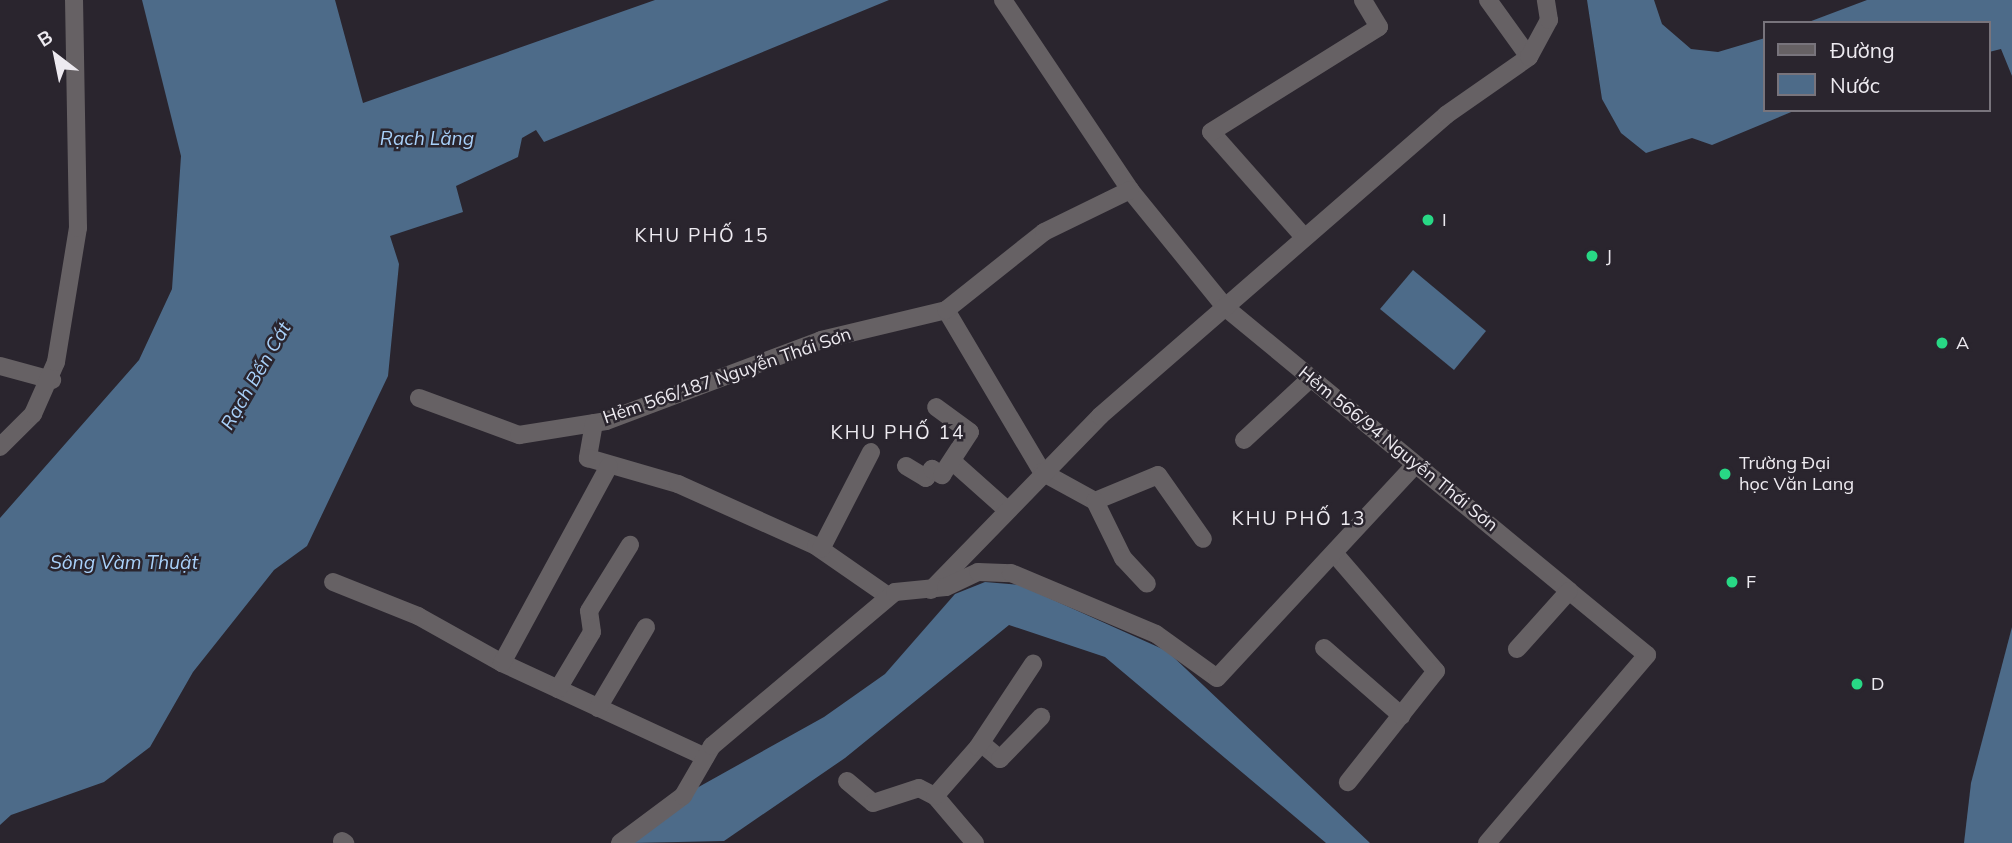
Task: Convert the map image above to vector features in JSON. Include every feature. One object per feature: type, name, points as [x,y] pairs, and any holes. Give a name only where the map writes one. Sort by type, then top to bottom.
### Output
[{"type":"street","points":[[0,447],[33,414],[52,380],[78,228],[74,0]]},
{"type":"street","points":[[1003,0],[1130,190],[1226,307]]},
{"type":"street","points":[[1304,237],[1211,132],[1379,26],[1363,0]]},
{"type":"street","points":[[1488,0],[1529,57]]},
{"type":"street","points":[[931,590],[1042,472],[1304,237],[1446,115],[1529,57],[1549,20],[1546,0]]},
{"type":"street","name":"Hẻm 566/187 Nguyễn Thái Sơn","points":[[419,398],[519,435],[594,423],[821,340],[946,310],[1044,233],[1130,190]]},
{"type":"street","name":"Hẻm 566/94 Nguyễn Thái Sơn","points":[[1226,307],[1647,655],[1488,843]]},
{"type":"street","points":[[946,310],[1042,472],[1095,501],[1123,558],[1147,584]]},
{"type":"street","points":[[0,366],[52,380]]},
{"type":"street","points":[[1244,440],[1311,378]]},
{"type":"street","points":[[906,466],[926,478],[932,469],[942,475],[970,432],[936,407]]},
{"type":"street","points":[[594,423],[588,458],[678,484],[821,550],[888,596]]},
{"type":"street","points":[[821,550],[871,452]]},
{"type":"street","points":[[952,461],[1007,510]]},
{"type":"street","points":[[620,843],[682,796],[705,757],[888,596],[931,590],[978,572],[1011,573],[1156,634],[1217,678],[1415,465]]},
{"type":"street","points":[[502,663],[609,466]]},
{"type":"street","points":[[1095,501],[1158,475],[1203,539]]},
{"type":"street","points":[[558,689],[592,632],[589,611],[630,545]]},
{"type":"street","points":[[1334,553],[1436,671],[1348,782]]},
{"type":"street","points":[[333,582],[418,615],[502,663],[705,757]]},
{"type":"street","points":[[1517,649],[1569,591]]},
{"type":"street","points":[[598,708],[646,627]]},
{"type":"street","points":[[1324,648],[1402,716]]},
{"type":"street","points":[[935,796],[981,743],[1033,664]]},
{"type":"street","points":[[981,743],[1000,759],[1041,717]]},
{"type":"street","points":[[847,781],[873,803],[919,788],[935,796],[975,843]]},
{"type":"water","name":"Sông Vàm Thuật","points":[[142,0],[335,0],[363,103],[655,0],[889,0],[544,142],[536,130],[522,138],[518,157],[456,186],[463,212],[390,236],[399,264],[388,376],[307,546],[274,570],[193,672],[150,747],[104,782],[11,815],[0,825],[0,518],[139,360],[172,289],[181,156]]},
{"type":"water","points":[[1587,0],[1654,0],[1662,24],[1691,49],[1718,52],[1764,38],[1764,112],[1791,112],[1712,145],[1692,138],[1646,153],[1621,133],[1602,99]]},
{"type":"water","points":[[1867,0],[2012,0],[2012,76],[2001,49],[1991,52],[1991,21],[1811,21]]},
{"type":"water","points":[[1413,270],[1486,331],[1454,370],[1380,309]]},
{"type":"water","points":[[985,582],[1020,585],[1167,651],[1370,843],[1326,843],[1105,657],[1009,625],[845,758],[724,841],[632,843],[695,789],[824,717],[885,674],[955,594]]},
{"type":"water","points":[[2012,627],[2012,843],[1964,843],[1971,783]]},
{"type":"place","name":"I","points":[[1428,220]]},
{"type":"place","name":"J","points":[[1592,256]]},
{"type":"place","name":"A","points":[[1942,343]]},
{"type":"place","name":"Trường Đại học Văn Lang","points":[[1725,474]]},
{"type":"place","name":"F","points":[[1732,582]]},
{"type":"place","name":"D","points":[[1857,684]]},
{"type":"district","name":"KHU PHỐ 15","points":[[702,236]]},
{"type":"district","name":"KHU PHỐ 14","points":[[898,433]]},
{"type":"district","name":"KHU PHỐ 13","points":[[1299,519]]},
{"type":"water label","name":"Rạch Lăng","points":[[427,139]]},
{"type":"water label","name":"Rạch Bến Cát","points":[[256,376]]}]
